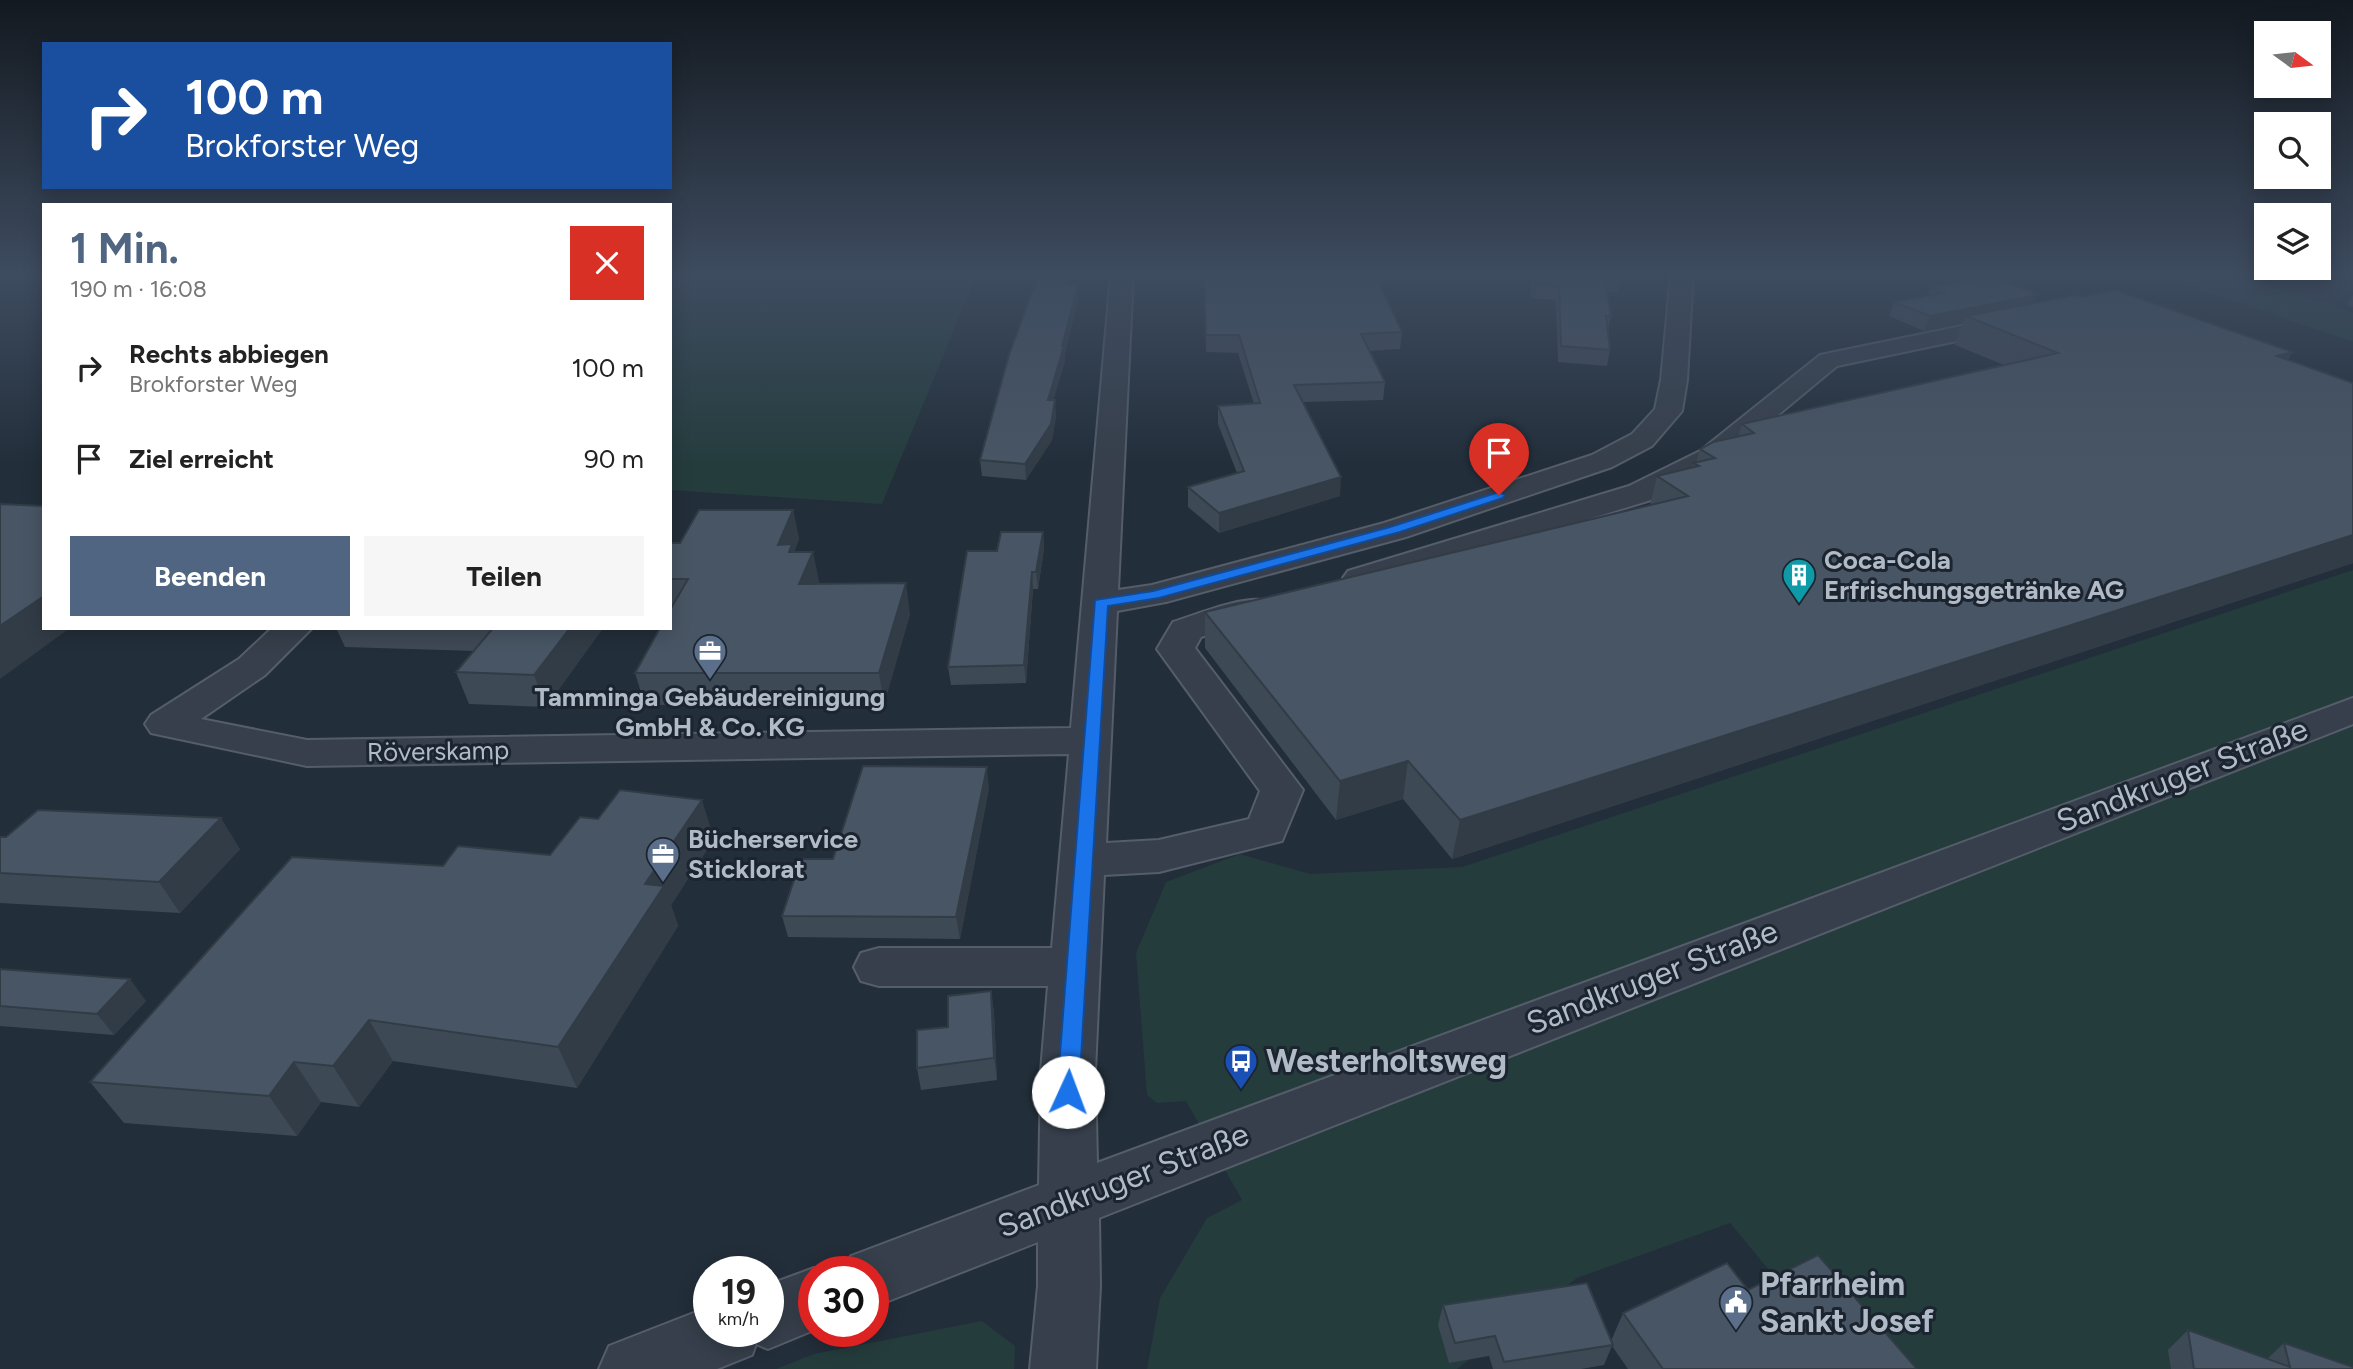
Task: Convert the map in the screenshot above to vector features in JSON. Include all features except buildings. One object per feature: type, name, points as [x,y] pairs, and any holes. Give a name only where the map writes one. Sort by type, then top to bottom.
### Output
[{"type":"street","points":[[1063,1369],[1069,1286],[1068,1071],[1117,338]]},
{"type":"street","points":[[1101,603],[1154,595],[1395,530],[1602,461],[1642,440],[1668,411],[1677,338]]},
{"type":"street","points":[[1333,586],[1640,493],[1710,457],[1829,360],[1937,338]]},
{"type":"street","points":[[1084,860],[1159,856],[1266,830],[1282,790],[1176,649],[1186,630],[1280,602]]},
{"type":"street","name":"Röverskamp","points":[[292,630],[252,667],[165,724],[307,753],[1092,741]]},
{"type":"street","name":"Sandkruger Straße","points":[[889,1271],[2353,710]]},
{"type":"street","points":[[879,967],[1076,967]]},
{"type":"street","points":[[632,1369],[693,1346]]},
{"type":"green space","points":[[672,338],[951,338],[882,504],[672,490]]},
{"type":"green space","points":[[2353,570],[2353,1369],[1851,1369],[1730,1223],[1577,1278],[1457,1369],[1147,1369],[1160,1298],[1207,1218],[1242,1200],[1186,1101],[1157,1103],[1147,1095],[1136,953],[1166,882],[1240,854],[1310,874],[1462,867]]},
{"type":"green space","points":[[982,1321],[1015,1346],[1014,1369],[776,1369],[814,1354],[850,1347],[889,1347],[889,1339]]},
{"type":"place","name":"Coca-Cola Erfrischungsgetränke AG","points":[[1799,605]]},
{"type":"place","name":"Tamminga Gebäudereinigung GmbH & Co. KG","points":[[710,681]]},
{"type":"place","name":"Bücherservice Sticklorat","points":[[663,884]]},
{"type":"place","name":"Westerholtsweg","points":[[1241,1091]]},
{"type":"place","name":"Pfarrheim Sankt Josef","points":[[1736,1332]]},
{"type":"route","points":[[1068,1092],[1101,603],[1154,595],[1395,530],[1499,495]]}]
